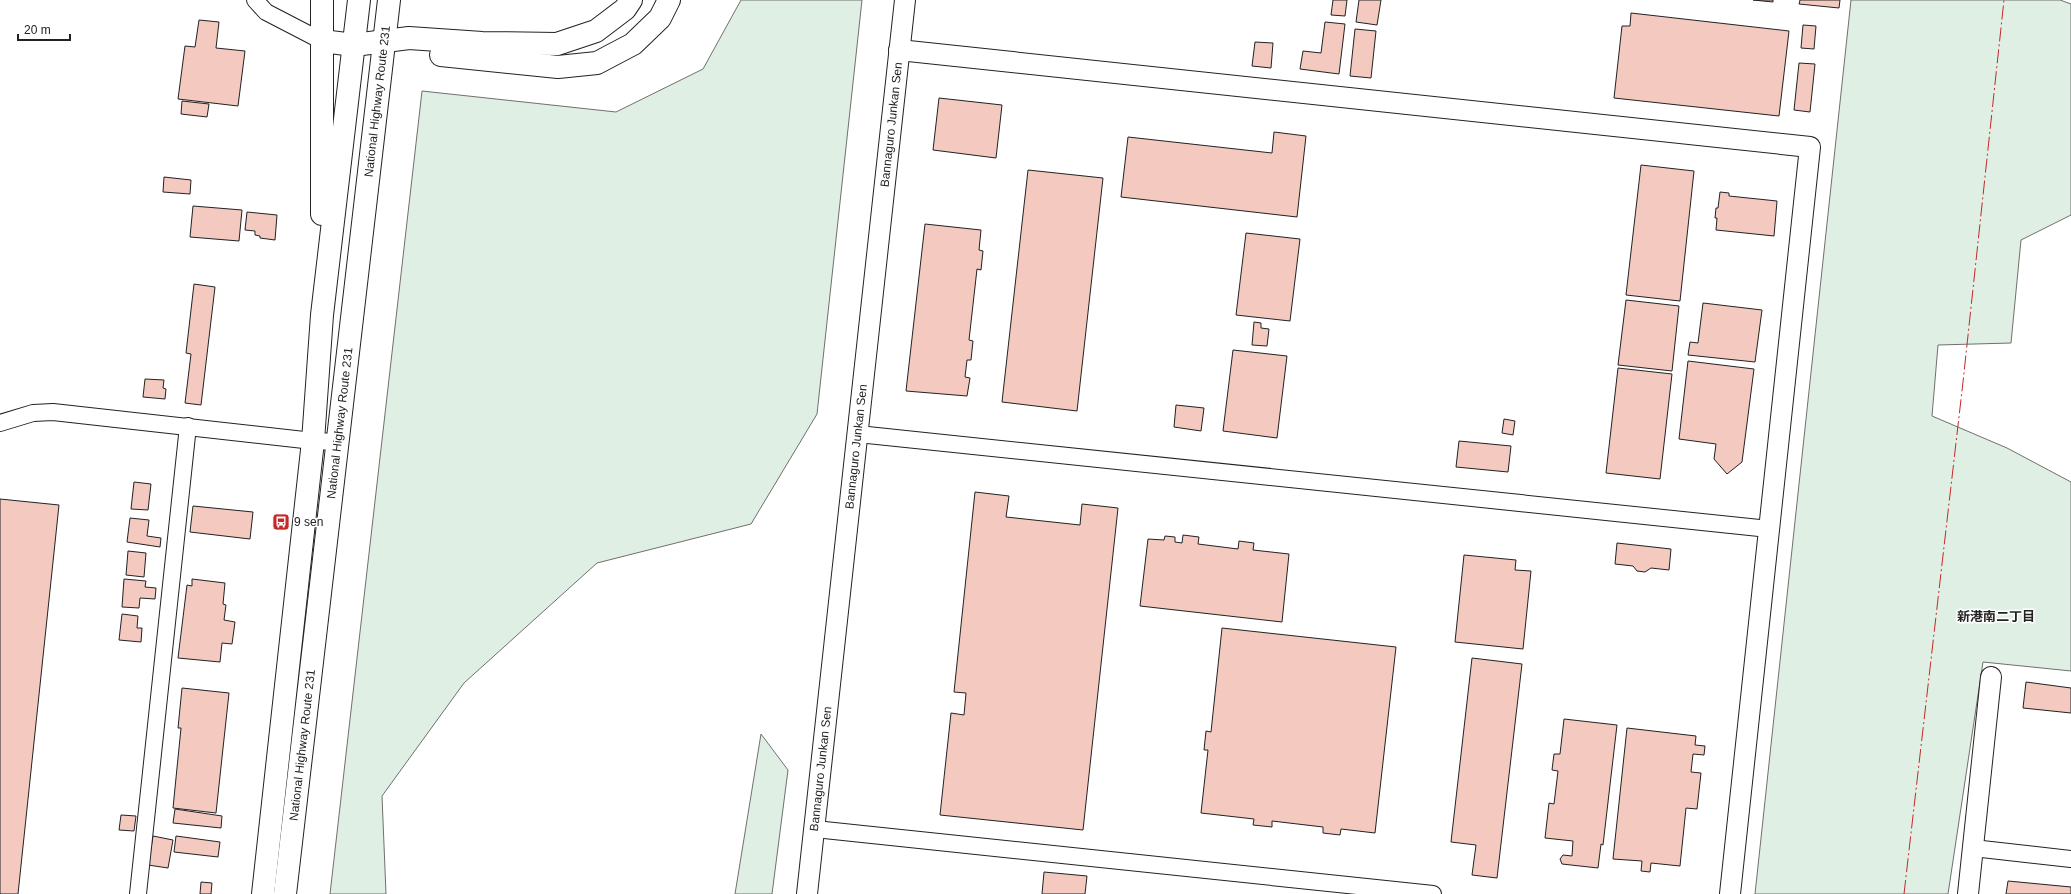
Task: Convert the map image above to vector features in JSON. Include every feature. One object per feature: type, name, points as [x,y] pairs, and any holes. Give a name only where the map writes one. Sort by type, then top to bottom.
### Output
[{"type":"highway","name":"National Highway Route 231","points":[[322,0],[322,315]]},
{"type":"highway","name":"National Highway Route 231","points":[[263,894],[313,441],[322,315],[359,0]]},
{"type":"highway","name":"National Highway Route 231","points":[[285,894],[389,0]]},
{"type":"highway","points":[[322,41],[354,45],[409,38],[482,43],[557,44],[596,31],[625,9],[631,0]]},
{"type":"highway","points":[[384,42],[411,51],[558,67],[597,63],[633,44],[660,18],[669,0]]},
{"type":"street","points":[[256,0],[266,12],[322,41]]},
{"type":"street","name":"Bannaguro Junkan Sen","points":[[807,894],[905,0]]},
{"type":"street","points":[[899,50],[1810,147],[1730,894]]},
{"type":"street","points":[[0,423],[33,413],[53,412],[313,441],[338,442]]},
{"type":"street","points":[[138,894],[188,426]]},
{"type":"street","points":[[858,434],[1769,529]]},
{"type":"street","points":[[1968,894],[1991,677]]},
{"type":"street","points":[[814,829],[1433,894]]},
{"type":"street","points":[[1972,848],[2071,859]]},
{"type":"green space","points":[[741,0],[862,0],[817,414],[751,524],[597,563],[464,683],[382,796],[386,894],[330,894],[422,91],[616,112],[703,69]]},
{"type":"green space","points":[[1851,0],[2060,0],[2071,4],[2071,215],[2021,240],[2011,343],[1938,345],[1932,416],[2007,448],[2071,482],[2071,671],[1983,662],[1948,894],[1755,894]]},
{"type":"green space","points":[[761,734],[788,770],[772,894],[735,894]]},
{"type":"building","points":[[1333,0],[1347,0],[1345,16],[1331,15]]},
{"type":"building","points":[[1359,0],[1381,0],[1377,25],[1356,22]]},
{"type":"building","points":[[1753,0],[1773,0],[1773,2]]},
{"type":"building","points":[[1800,0],[1840,0],[1839,8],[1799,4]]},
{"type":"building","points":[[1631,13],[1789,31],[1779,116],[1614,98],[1622,26],[1630,26]]},
{"type":"building","points":[[199,20],[219,22],[216,48],[245,51],[238,106],[178,99],[185,46],[195,47]]},
{"type":"building","points":[[1325,22],[1345,24],[1339,74],[1300,69],[1303,51],[1321,53]]},
{"type":"building","points":[[1803,25],[1816,26],[1814,49],[1801,48]]},
{"type":"building","points":[[1355,29],[1376,31],[1371,78],[1350,76]]},
{"type":"building","points":[[1255,42],[1273,43],[1271,68],[1252,66]]},
{"type":"building","points":[[1799,63],[1815,64],[1810,112],[1794,110]]},
{"type":"building","points":[[939,98],[1002,105],[996,158],[933,150]]},
{"type":"building","points":[[182,101],[209,104],[207,117],[181,114]]},
{"type":"building","points":[[1274,132],[1306,136],[1297,217],[1121,197],[1128,137],[1272,153]]},
{"type":"building","points":[[1641,165],[1694,171],[1680,301],[1626,295]]},
{"type":"building","points":[[1028,170],[1103,178],[1077,411],[1002,402]]},
{"type":"building","points":[[164,177],[191,180],[190,194],[163,192]]},
{"type":"building","points":[[1720,192],[1729,193],[1729,196],[1777,201],[1774,236],[1716,230],[1716,208],[1718,208]]},
{"type":"building","points":[[193,206],[242,210],[239,241],[190,237]]},
{"type":"building","points":[[247,212],[277,215],[275,240],[260,238],[260,236],[255,235],[255,231],[245,230]]},
{"type":"building","points":[[925,224],[981,230],[979,250],[983,251],[981,270],[977,269],[969,340],[973,341],[971,360],[967,360],[965,377],[970,378],[967,396],[906,391]]},
{"type":"building","points":[[1246,233],[1300,239],[1290,321],[1236,315]]},
{"type":"building","points":[[194,284],[215,287],[201,405],[185,403],[191,354],[186,353]]},
{"type":"building","points":[[1626,300],[1679,306],[1672,371],[1618,365]]},
{"type":"building","points":[[1703,303],[1762,310],[1755,362],[1688,355],[1690,342],[1698,343]]},
{"type":"building","points":[[1254,322],[1261,323],[1261,328],[1269,329],[1267,346],[1252,345]]},
{"type":"building","points":[[1233,350],[1287,356],[1277,438],[1223,431]]},
{"type":"building","points":[[1688,361],[1754,369],[1742,462],[1727,474],[1714,459],[1716,444],[1679,439]]},
{"type":"building","points":[[1618,368],[1672,374],[1660,479],[1606,473]]},
{"type":"building","points":[[145,379],[164,380],[163,388],[166,389],[165,399],[143,397]]},
{"type":"building","points":[[1176,405],[1204,408],[1201,431],[1174,427]]},
{"type":"building","points":[[1504,419],[1515,421],[1513,435],[1502,433]]},
{"type":"building","points":[[1459,441],[1511,446],[1508,472],[1456,467]]},
{"type":"building","points":[[134,482],[151,484],[148,510],[131,509]]},
{"type":"building","points":[[975,492],[1009,496],[1006,517],[1080,525],[1082,504],[1118,508],[1083,830],[940,815],[951,713],[964,715],[966,693],[954,692]]},
{"type":"building","points":[[0,499],[59,505],[18,894],[0,894]]},
{"type":"building","points":[[193,506],[253,512],[250,539],[190,532]]},
{"type":"building","points":[[130,518],[149,520],[147,536],[161,538],[160,547],[127,542]]},
{"type":"building","points":[[1183,535],[1199,537],[1198,544],[1238,549],[1239,541],[1254,543],[1253,550],[1289,554],[1282,622],[1140,606],[1148,539],[1164,540],[1165,536],[1175,537],[1175,542],[1182,543]]},
{"type":"building","points":[[1617,543],[1671,549],[1669,570],[1651,568],[1645,572],[1637,571],[1633,566],[1615,564]]},
{"type":"building","points":[[128,551],[146,553],[144,577],[126,575]]},
{"type":"building","points":[[1464,555],[1516,560],[1515,570],[1531,571],[1523,649],[1455,642]]},
{"type":"building","points":[[124,579],[146,581],[145,587],[156,588],[155,599],[140,598],[139,608],[122,607]]},
{"type":"building","points":[[192,579],[225,583],[223,604],[226,605],[224,620],[235,622],[232,644],[222,643],[220,662],[178,658],[187,585],[192,586]]},
{"type":"building","points":[[122,614],[138,616],[137,628],[142,628],[141,642],[119,640]]},
{"type":"building","points":[[1222,628],[1396,647],[1375,833],[1341,829],[1340,835],[1323,833],[1323,827],[1272,821],[1272,827],[1253,825],[1254,819],[1201,813],[1208,750],[1204,750],[1206,731],[1211,732]]},
{"type":"building","points":[[1472,658],[1522,664],[1497,878],[1472,875],[1476,845],[1451,842]]},
{"type":"building","points":[[2026,682],[2071,688],[2071,713],[2023,708]]},
{"type":"building","points":[[182,688],[229,693],[216,813],[173,808],[181,728],[178,728]]},
{"type":"building","points":[[1564,719],[1617,725],[1603,845],[1601,844],[1598,868],[1562,864],[1560,859],[1563,855],[1572,856],[1573,841],[1545,838],[1549,803],[1554,804],[1558,771],[1552,770],[1554,754],[1560,754]]},
{"type":"building","points":[[1627,728],[1696,736],[1695,745],[1705,746],[1704,755],[1693,754],[1691,772],[1701,773],[1697,809],[1686,808],[1680,866],[1651,863],[1650,872],[1641,871],[1642,861],[1613,859]]},
{"type":"building","points":[[175,809],[222,816],[221,828],[173,823]]},
{"type":"building","points":[[121,815],[136,816],[134,831],[119,830]]},
{"type":"building","points":[[153,836],[173,840],[168,868],[148,865]]},
{"type":"building","points":[[176,836],[220,842],[218,857],[174,852]]},
{"type":"building","points":[[1044,872],[1087,876],[1085,894],[1042,894]]},
{"type":"building","points":[[2008,881],[2071,887],[2071,894],[2006,894]]},
{"type":"building","points":[[201,882],[212,883],[211,894],[200,894]]},
{"type":"power","points":[[1904,894],[1963,382],[2004,0]]},
{"type":"place","name":"9 sen","points":[[281,522]]},
{"type":"district","name":"新港南二丁目","points":[[1996,616]]}]
